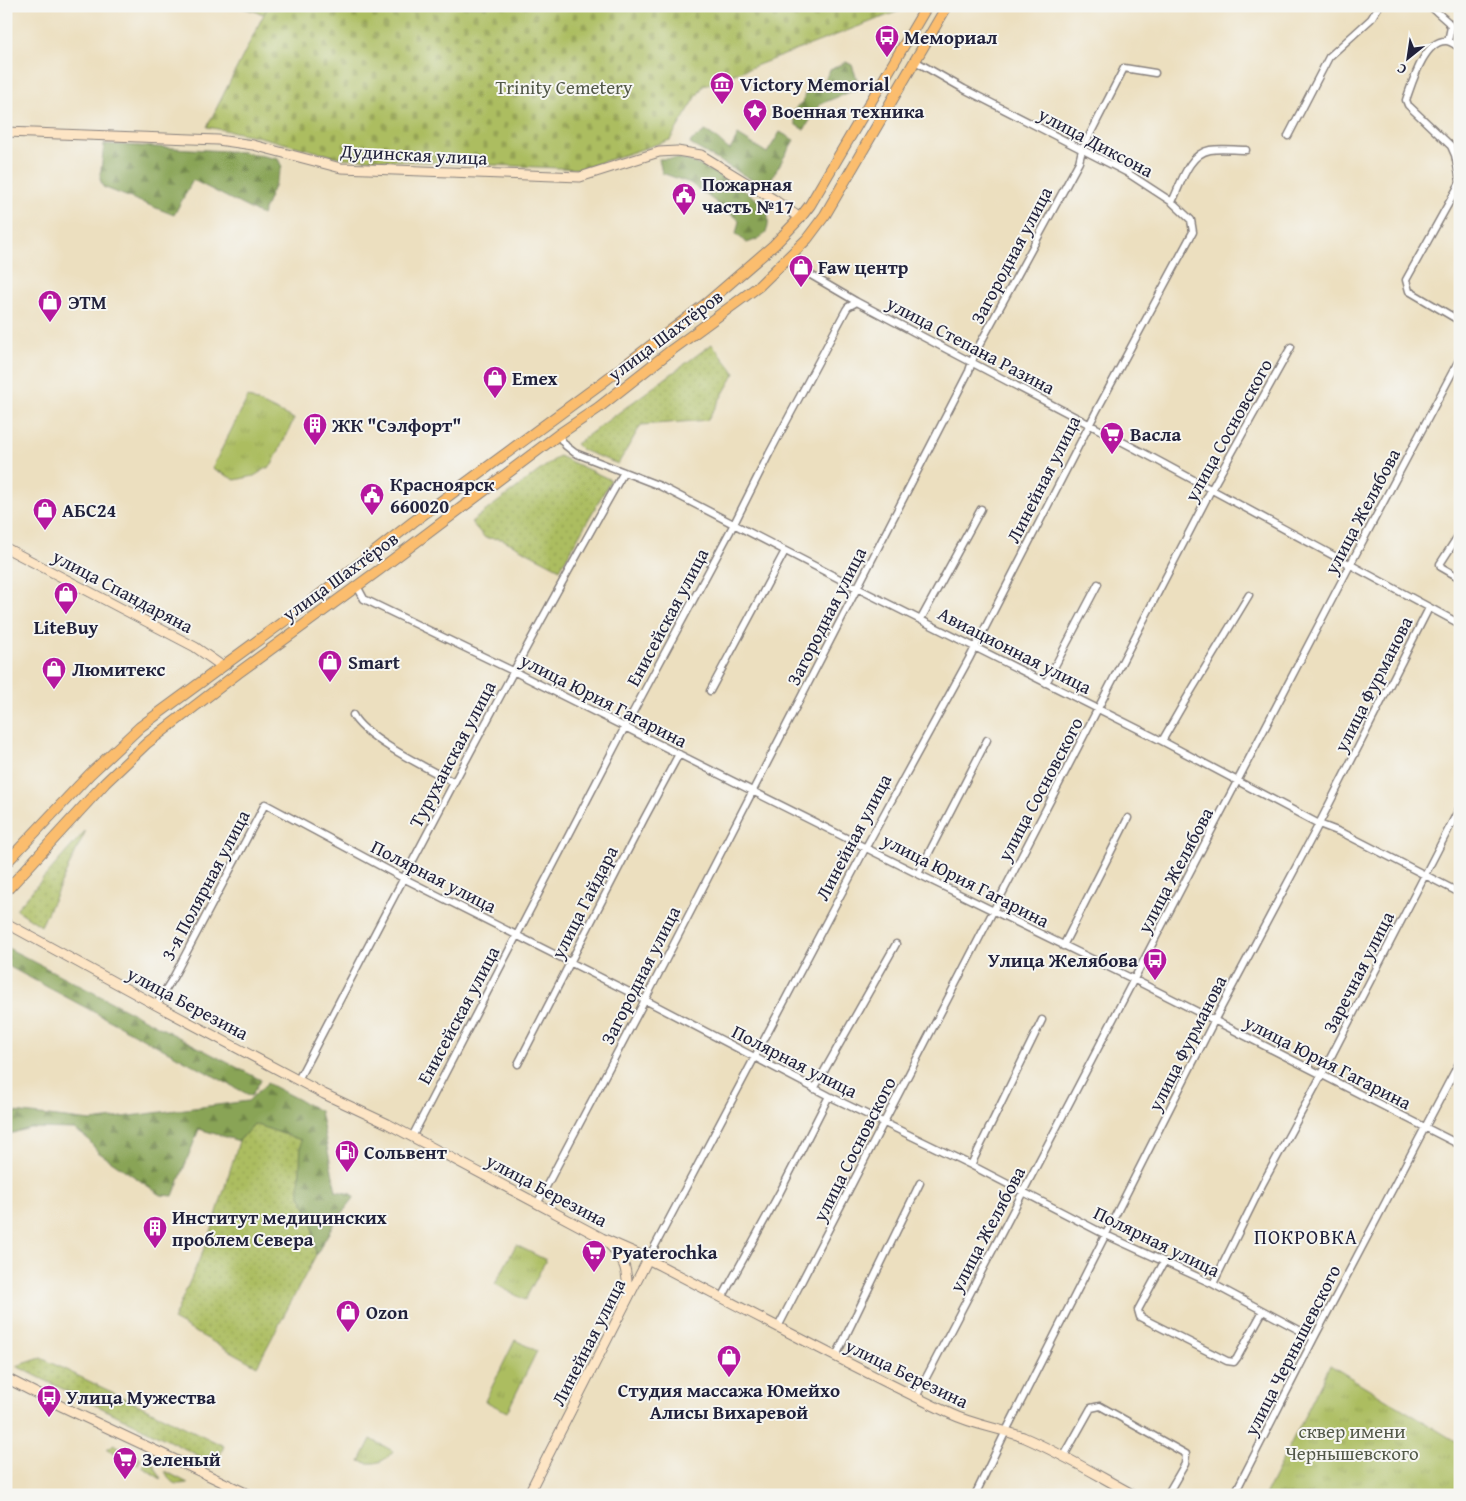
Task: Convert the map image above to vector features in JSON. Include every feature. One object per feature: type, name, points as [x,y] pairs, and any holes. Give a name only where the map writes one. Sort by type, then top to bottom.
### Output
[{"type":"main road","name":"улица Шахтёров","points":[[6,863],[90,774],[140,727],[617,371],[706,303],[774,245],[800,218],[877,94],[928,6]]},
{"type":"main road","name":"улица Шахтёров","points":[[6,891],[105,783],[147,742],[558,435],[598,408],[673,349],[759,286],[788,259],[807,239],[825,215],[947,6]]},
{"type":"street","points":[[1288,136],[1329,57],[1371,19],[1379,6]]},
{"type":"street","points":[[1430,6],[1451,27],[1448,41]]},
{"type":"street","points":[[1460,48],[1448,41],[1436,44],[1425,55],[1414,75],[1406,100],[1408,105],[1451,146],[1455,155],[1460,182],[1406,280],[1409,292],[1460,321]]},
{"type":"street","name":"улица Диксона","points":[[915,62],[972,94],[1126,172],[1172,202]]},
{"type":"street","name":"Загородная улица","points":[[537,1204],[645,1000],[857,588],[975,353],[1079,162],[1082,150],[1124,68],[1155,73]]},
{"type":"street","name":"Дудинская улица","points":[[6,132],[218,140],[253,145],[342,168],[580,177],[659,152],[677,151],[700,155],[773,198],[800,218]]},
{"type":"street","points":[[1172,202],[1191,163],[1197,155],[1211,150],[1246,150]]},
{"type":"street","name":"Линейная улица","points":[[528,1495],[648,1259],[754,1057],[975,646],[1089,424],[1193,232],[1191,220],[1172,202]]},
{"type":"street","name":"улица Степана Разина","points":[[788,259],[797,267],[857,302],[1089,424],[1460,624]]},
{"type":"street","name":"Енисейская улица","points":[[412,1136],[769,454],[846,310],[857,302]]},
{"type":"street","name":"улица Сосновского","points":[[778,1327],[1211,490],[1291,347]]},
{"type":"street","name":"улица Желябова","points":[[916,1396],[1460,358]]},
{"type":"street","name":"Авиационная улица","points":[[558,435],[566,446],[575,453],[660,486],[1319,824],[1345,834],[1460,892]]},
{"type":"street","name":"Туруханская улица","points":[[298,1080],[453,782],[624,472]]},
{"type":"street","points":[[921,619],[980,509]]},
{"type":"street","points":[[1460,533],[1440,564],[1441,567],[1460,578]]},
{"type":"street","name":"улица Спандаряна","points":[[6,548],[194,647],[222,666]]},
{"type":"street","points":[[710,691],[785,551]]},
{"type":"street","points":[[1046,683],[1098,584]]},
{"type":"street","name":"улица Юрия Гагарина","points":[[357,586],[364,599],[625,726],[1460,1145]]},
{"type":"street","points":[[1162,742],[1185,700],[1249,595]]},
{"type":"street","name":"улица Фурманова","points":[[975,1495],[1214,1021],[1319,824],[1429,608]]},
{"type":"street","points":[[353,715],[359,725],[394,749],[453,782]]},
{"type":"street","points":[[918,874],[986,740]]},
{"type":"street","name":"улица Гайдара","points":[[518,1064],[644,818],[679,754]]},
{"type":"street","name":"Полярная улица","points":[[265,804],[403,878],[645,1000],[814,1089],[971,1165],[1106,1235],[1212,1284],[1314,1338]]},
{"type":"street","name":"3-я Полярная улица","points":[[156,1005],[174,976],[265,804]]},
{"type":"street","name":"Заречная улица","points":[[1212,1284],[1263,1183],[1322,1076],[1460,807]]},
{"type":"street","points":[[1063,946],[1128,818]]},
{"type":"street","name":"улица Березина","points":[[6,923],[156,1005],[298,1080],[412,1136],[602,1238],[648,1259],[778,1327],[960,1418],[1022,1437],[1064,1456],[1134,1495]]},
{"type":"street","points":[[814,1089],[896,944]]},
{"type":"street","points":[[971,1165],[1042,1020]]},
{"type":"street","name":"улица Чернышевского","points":[[1234,1495],[1314,1338],[1460,1061]]},
{"type":"street","points":[[722,1298],[780,1192],[829,1096]]},
{"type":"street","points":[[836,1356],[920,1184]]},
{"type":"street","points":[[602,1238],[619,1254],[625,1266],[628,1298]]},
{"type":"street","points":[[1164,1262],[1138,1310],[1138,1314],[1140,1317],[1226,1361],[1234,1362],[1238,1358],[1263,1311]]},
{"type":"street","points":[[6,1378],[63,1407],[250,1495]]},
{"type":"street","points":[[1064,1456],[1091,1408],[1100,1406],[1186,1454],[1184,1464],[1167,1495]]},
{"type":"green space","points":[[237,6],[268,6],[264,14]]},
{"type":"green space","name":"Trinity Cemetery","points":[[268,6],[912,6],[703,86],[670,140],[581,169],[341,158],[256,136],[207,127]]},
{"type":"green space","points":[[846,62],[852,65],[860,88],[820,104],[804,130],[796,125],[793,115],[797,106],[803,103],[805,93],[810,84],[815,79],[824,81],[830,70]]},
{"type":"green space","points":[[705,131],[730,150],[738,135],[767,153],[780,132],[794,140],[766,188],[690,144],[691,141]]},
{"type":"green space","points":[[104,144],[243,152],[278,159],[282,167],[262,215],[193,180],[174,215],[103,187],[100,179]]},
{"type":"green space","points":[[659,159],[683,159],[691,162],[714,173],[761,202],[767,208],[768,227],[764,235],[747,243],[736,234],[739,221],[736,217],[723,210],[717,203],[690,183],[662,173]]},
{"type":"green space","points":[[712,344],[735,373],[708,420],[641,425],[618,464],[582,450],[576,444]]},
{"type":"green space","points":[[248,397],[294,419],[272,465],[254,476],[235,480],[212,468]]},
{"type":"green space","points":[[559,456],[611,480],[560,569],[502,539],[485,538],[471,522]]},
{"type":"green space","points":[[86,830],[41,926],[16,909]]},
{"type":"green space","points":[[6,947],[261,1080],[251,1096],[6,965]]},
{"type":"green space","points":[[267,1083],[320,1111],[336,1191],[352,1194],[354,1198],[335,1222],[316,1255],[312,1221],[299,1193],[301,1140],[254,1124],[239,1141],[199,1129],[173,1196],[161,1195],[98,1152],[87,1138],[74,1129],[30,1128],[6,1135],[6,1111],[91,1121],[248,1101]]},
{"type":"green space","points":[[254,1124],[302,1140],[299,1193],[312,1221],[316,1255],[257,1366],[173,1320],[210,1235],[239,1141]]},
{"type":"green space","points":[[516,1245],[546,1260],[525,1300],[495,1284]]},
{"type":"green space","points":[[515,1340],[537,1351],[507,1412],[485,1401]]},
{"type":"green space","points":[[41,1358],[224,1446],[216,1464],[16,1366]]},
{"type":"green space","name":"сквер имени Чернышевского","points":[[1330,1365],[1460,1444],[1460,1495],[1265,1495]]},
{"type":"green space","points":[[371,1439],[393,1451],[379,1462],[360,1461]]},
{"type":"green space","points":[[114,1444],[124,1450],[121,1456],[107,1449]]},
{"type":"green space","points":[[127,1451],[141,1458],[138,1465],[123,1458]]},
{"type":"green space","points":[[145,1460],[154,1465],[161,1479],[142,1467]]},
{"type":"green space","points":[[165,1471],[188,1483],[174,1483],[169,1479]]},
{"type":"place","name":"Мемориал","points":[[887,58]]},
{"type":"place","name":"Victory Memorial","points":[[722,105]]},
{"type":"place","name":"Военная техника","points":[[755,132]]},
{"type":"place","name":"Пожарная часть №17","points":[[684,216]]},
{"type":"place","name":"Faw центр","points":[[801,288]]},
{"type":"place","name":"ЭТМ","points":[[50,323]]},
{"type":"place","name":"Emex","points":[[495,399]]},
{"type":"place","name":"ЖК \"Сэлфорт\"","points":[[315,446]]},
{"type":"place","name":"Васла","points":[[1112,455]]},
{"type":"place","name":"Красноярск 660020","points":[[372,516]]},
{"type":"place","name":"АБС24","points":[[45,531]]},
{"type":"place","name":"LiteBuy","points":[[66,615]]},
{"type":"place","name":"Smart","points":[[330,683]]},
{"type":"place","name":"Люмитекс","points":[[54,690]]},
{"type":"place","name":"Улица Желябова","points":[[1155,981]]},
{"type":"place","name":"Сольвент","points":[[347,1173]]},
{"type":"place","name":"Институт медицинских проблем Севера","points":[[155,1249]]},
{"type":"place","name":"Pyaterochka","points":[[594,1273]]},
{"type":"place","name":"Ozon","points":[[348,1333]]},
{"type":"place","name":"Студия массажа Юмейхо Алисы Вихаревой","points":[[729,1378]]},
{"type":"place","name":"Улица Мужества","points":[[49,1418]]},
{"type":"place","name":"Зеленый","points":[[125,1480]]},
{"type":"district","name":"ПОКРОВКА","points":[[1306,1236]]}]
